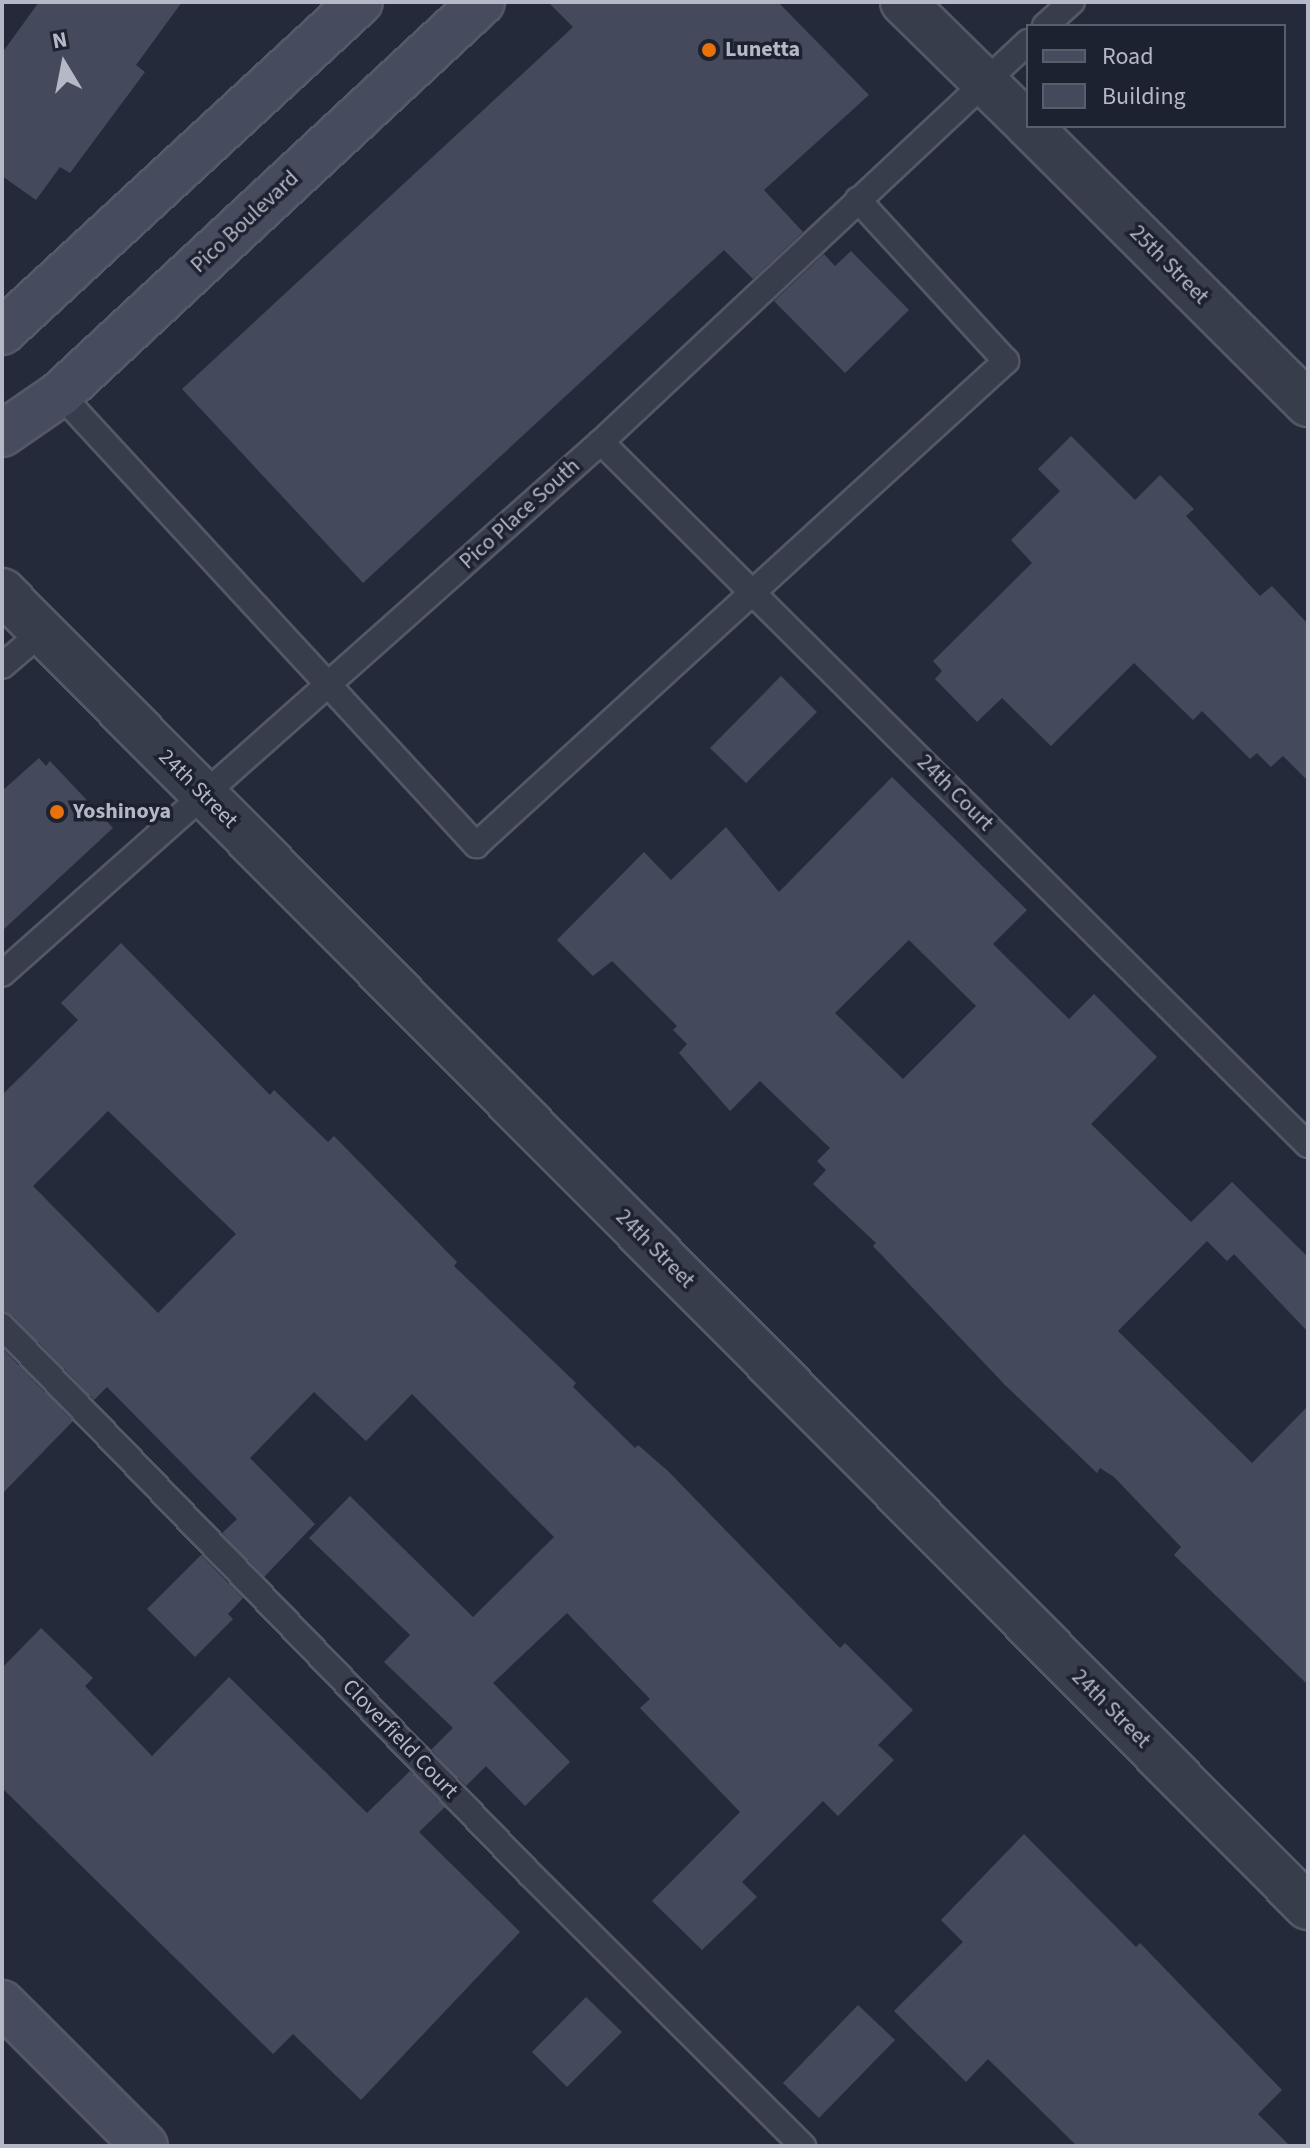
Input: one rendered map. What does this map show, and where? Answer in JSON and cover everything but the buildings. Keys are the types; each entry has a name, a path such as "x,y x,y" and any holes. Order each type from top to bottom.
{"main road":[{"path":"2,332 360,2"},
{"name":"Pico Boulevard","path":"2,434 60,394 482,2"},
{"path":"2,2003 145,2146"}],"street":[{"name":"25th Street","path":"918,7 984,81 1026,122"},
{"name":"25th Street","path":"1032,128 1308,404"},
{"name":"24th Street","path":"2,591 1308,1907"}],"lane":[{"path":"1047,24 1072,2"},
{"name":"Pico Place South","path":"2,974 601,442 1026,44"},
{"path":"60,394 476,845 1006,361 858,200"},
{"name":"24th Court","path":"601,442 1308,1145"},
{"path":"2,666 42,632"},
{"name":"Cloverfield Court","path":"2,1326 529,1873 803,2146"}],"place":[{"name":"Lunetta","path":"709,50"},
{"name":"Yoshinoya","path":"57,812"}]}
